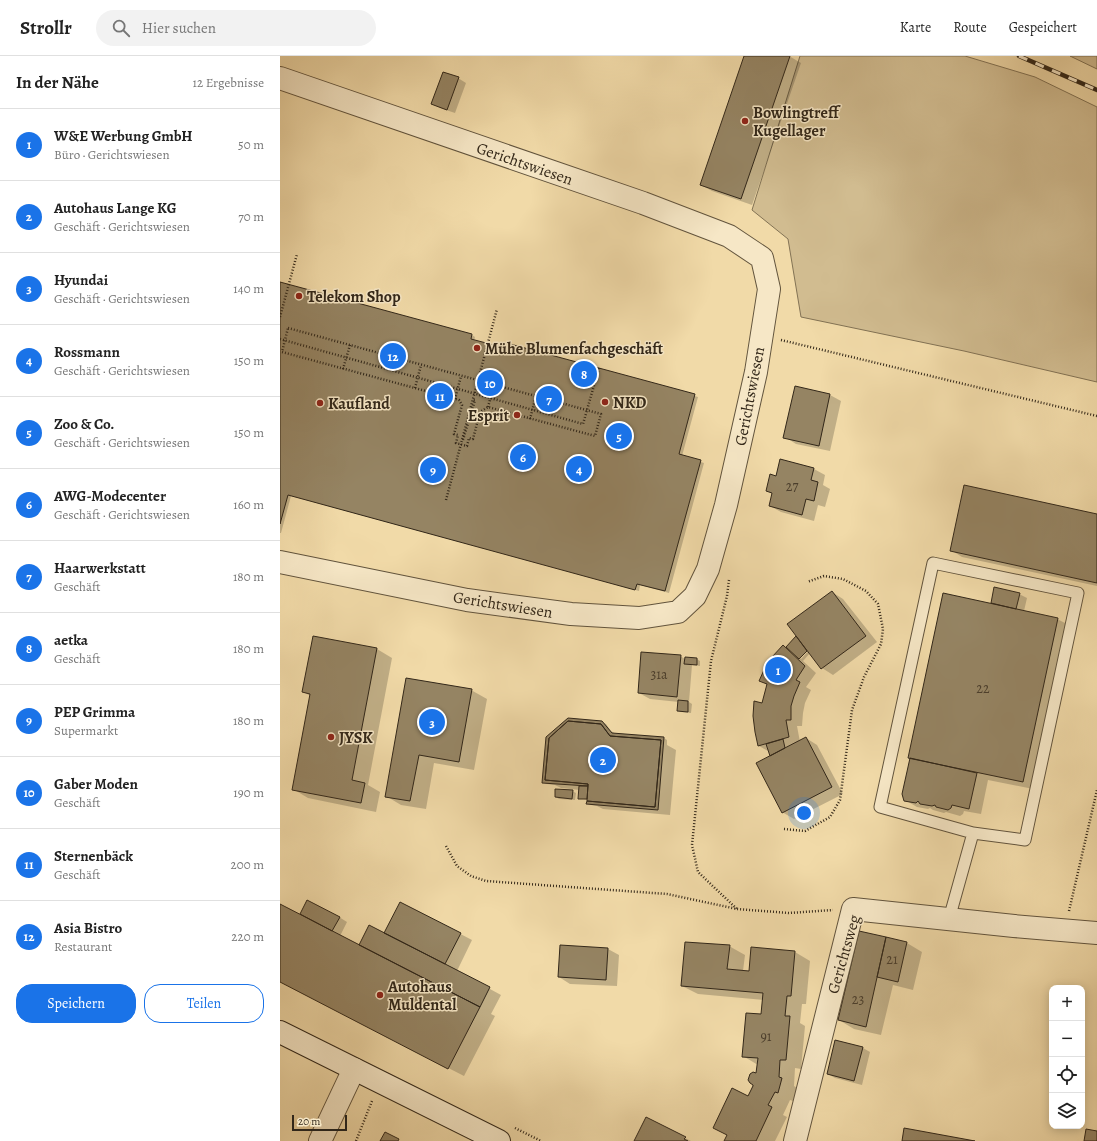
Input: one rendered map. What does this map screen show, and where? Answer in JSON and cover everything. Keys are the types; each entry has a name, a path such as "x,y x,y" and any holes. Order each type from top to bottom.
{"street":[{"name":"Gerichtswiesen","path":"280,562 459,598 534,610 639,618 678,612 695,596 708,569 726,505 756,372 769,289 762,258 729,236 642,203 286,83"},
{"name":"Gerichtsweg","path":"794,1141 853,909 1064,931 1097,933"},
{"path":"280,1032 499,1141"},
{"path":"320,1141 354,1069"}],"lane":[{"path":"933,563 1078,594 1025,840 972,833 880,807 933,563"},
{"path":"949,919 972,833"}],"path":[{"path":"280,318 297,254"},
{"path":"446,500 463,440 461,439 497,310"},
{"path":"488,407 595,436 601,414 288,328 281,351 460,400 462,405 454,434 458,435 456,443 467,446 469,438 473,439 480,412 488,407 494,385"},
{"path":"761,335 1097,416"},
{"path":"280,339 583,424 599,368"},
{"path":"343,369 350,345"},
{"path":"415,388 421,365"},
{"path":"455,399 461,376"},
{"path":"530,419 536,396"},
{"path":"784,829 805,831 830,817 840,800 852,710 864,677 881,644 883,629 878,604 866,591 843,579 824,576 807,582"},
{"path":"729,580 727,596 711,661 692,845 698,872 737,909"},
{"path":"1064,931 1097,790"},
{"path":"446,846 457,866 471,876 486,881 667,894 737,909 789,913 853,909"},
{"path":"356,1141 380,1082"}],"shaded area":[{"path":"800,56 965,56 1035,77 1097,107 1097,382 964,351 801,317 788,239 752,210"},
{"path":"1070,56 1097,56 1097,69"}],"building":[{"name":"Bowlingtreff Kugellager","path":"744,56 790,56 741,199 700,185"},
{"path":"443,72 459,77 447,110 431,104"},
{"path":"280,282 472,334 471,339 509,349 510,344 695,394 679,454 701,460 665,591 637,584 635,590 288,495 280,524"},
{"path":"795,386 830,394 819,446 783,438"},
{"path":"780,459 814,468 811,480 818,482 814,501 806,499 802,515 769,506 772,493 766,491 770,474 776,476"},
{"path":"964,485 1097,514 1097,583 950,551"},
{"path":"994,587 1020,593 1016,609 991,603"},
{"path":"832,591 866,636 821,669 787,624"},
{"path":"943,593 1058,618 1023,782 908,758"},
{"name":"JYSK","path":"313,636 377,648 352,780 365,783 361,803 292,790 310,694 302,692"},
{"path":"796,636 807,651 799,659 786,647"},
{"path":"783,645 805,666 796,680 800,682 791,706 791,720 786,720 789,737 758,746 753,716 754,701 762,703 767,684 759,681 772,657"},
{"path":"641,652 681,655 677,697 638,693"},
{"path":"685,657 697,658 697,665 684,664"},
{"path":"406,678 472,689 459,762 419,755 410,801 385,797"},
{"path":"678,700 688,701 688,712 677,711"},
{"path":"568,718 602,721 612,733 664,737 658,810 586,804 587,801 655,807 661,740 610,736 601,724 568,721 549,738 545,780 588,784 588,786 542,783 546,737"},
{"path":"568,721 601,724 610,736 661,740 655,807 587,801 588,784 545,780 549,738"},
{"path":"806,737 832,787 782,813 756,763"},
{"path":"783,739 785,748 770,756 766,744"},
{"path":"910,758 977,773 969,809 952,805 948,810 936,807 935,805 920,804 918,801 916,803 904,801 902,794"},
{"path":"579,786 588,786 587,799 578,799"},
{"path":"555,789 573,790 572,799 555,797"},
{"path":"307,900 340,917 332,931 300,914"},
{"path":"400,902 461,933 445,964 384,933"},
{"name":"Autohaus Muldental","path":"280,904 480,1007 448,1069 280,982"},
{"path":"369,925 490,987 480,1007 359,945"},
{"path":"859,931 886,937 866,1027 838,1020"},
{"path":"886,937 907,942 898,982 877,977"},
{"path":"685,942 730,945 727,969 749,971 751,947 795,951 791,996 787,996 785,1016 790,1016 786,1060 780,1060 779,1077 782,1078 778,1093 775,1092 768,1105 772,1107 756,1141 724,1141 727,1135 713,1128 732,1088 748,1096 753,1086 748,1080 750,1074 753,1072 756,1073 758,1058 742,1057 746,1013 761,1014 763,993 681,986"},
{"path":"560,945 608,948 606,980 558,977"},
{"path":"835,1040 863,1047 854,1081 827,1074"},
{"path":"646,1117 686,1137 684,1139 688,1141 634,1141"},
{"path":"904,1128 975,1141 902,1141"},
{"path":"1086,1129 1097,1131 1097,1141 1084,1141"},
{"path":"385,1132 399,1139 398,1141 380,1141"}],"railway":[{"path":"1019,56 1097,90"}],"place":[{"name":"Bowlingtreff Kugellager","path":"745,121"},
{"name":"Telekom Shop","path":"299,296"},
{"name":"Mühe Blumenfachgeschäft","path":"477,348"},
{"name":"Asia Bistro","path":"393,356"},
{"name":"aetka","path":"584,374"},
{"name":"Gaber Moden","path":"490,383"},
{"name":"Sternenbäck","path":"440,396"},
{"name":"Haarwerkstatt","path":"549,399"},
{"name":"NKD","path":"605,402"},
{"name":"Kaufland","path":"320,403"},
{"name":"Esprit","path":"517,415"},
{"name":"Zoo & Co.","path":"619,436"},
{"name":"AWG-Modecenter","path":"523,457"},
{"name":"Rossmann","path":"579,469"},
{"name":"PEP Grimma","path":"433,470"},
{"name":"W&E Werbung GmbH","path":"778,670"},
{"name":"Hyundai","path":"432,722"},
{"name":"JYSK","path":"331,737"},
{"name":"Autohaus Lange KG","path":"603,760"},
{"name":"Autohaus Muldental","path":"380,995"}]}
